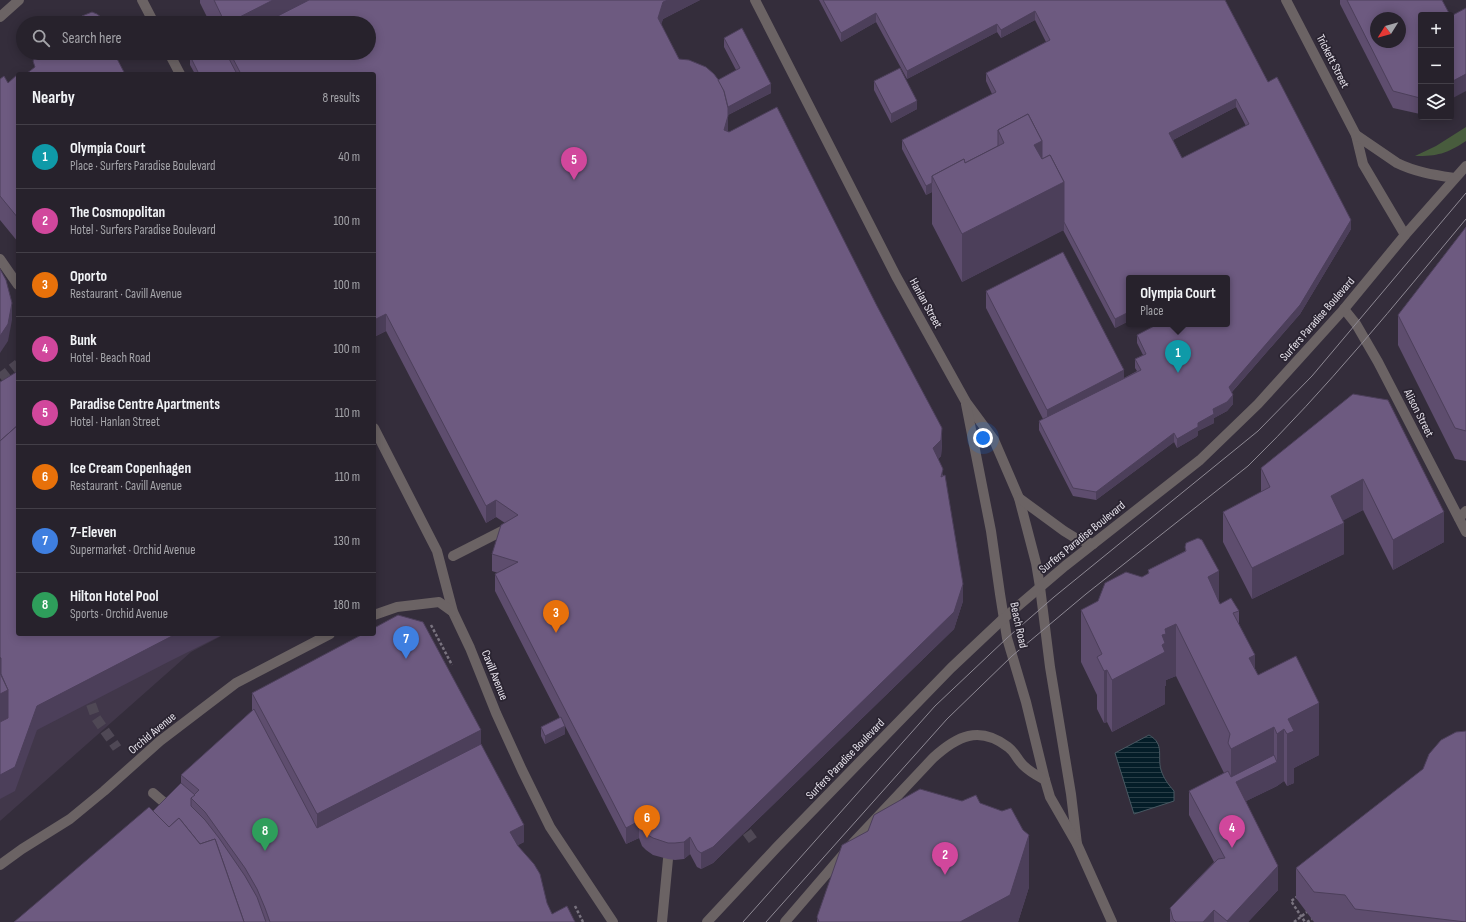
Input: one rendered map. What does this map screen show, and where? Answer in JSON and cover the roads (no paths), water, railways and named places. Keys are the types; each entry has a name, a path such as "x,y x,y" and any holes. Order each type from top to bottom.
{"street":[{"path":"0,17 19,0"},
{"path":"142,0 150,16"},
{"name":"Hanlan Street","path":"755,0 896,276 966,402 994,440 1019,498 1036,563 1045,627"},
{"name":"Trickett Street","path":"1286,0 1356,135 1363,164 1405,235"},
{"path":"173,60 179,72"},
{"name":"Trickett Street","path":"1356,135 1397,163 1415,171 1454,178"},
{"name":"Surfers Paradise Boulevard","path":"707,922 777,847 951,668 1004,618 1093,544 1200,460 1258,404 1344,309 1405,235 1466,166"},
{"path":"0,259 16,282"},
{"name":"Alison Street","path":"1344,309 1356,324 1378,362 1462,514 1466,532"},
{"name":"Beach Road","path":"966,402 991,530 1007,638 1026,702 1045,780 1050,797 1077,844 1112,922"},
{"name":"Cavill Avenue","path":"376,432 437,551 453,612 470,648 509,741 550,828 614,922"},
{"path":"1019,498 1064,531 1077,539 1093,544"},
{"path":"453,556 510,526"},
{"path":"376,614 397,607 439,602 453,612"},
{"name":"Beach Road","path":"1045,627 1050,667 1071,794 1077,844"},
{"name":"Orchid Avenue","path":"0,865 22,849 70,819 160,742 236,683 326,636"},
{"path":"785,922 853,843 933,758 946,746 957,739 969,735 984,736 999,742 1012,752 1023,766 1045,780"},
{"path":"153,792 166,805"},
{"path":"662,922 668,859"}],"water":[{"path":"1149,735 1157,742 1159,746 1161,770 1166,781 1174,791 1174,801 1134,814 1115,753"}],"tunnel":[{"path":"0,378 16,366"},
{"path":"86,690 96,718 117,748"},
{"path":"738,820 755,843"}],"tram line":[{"path":"743,922 935,706 1007,638 1054,597 1258,431 1312,376 1466,193"},
{"path":"766,922 947,719 1012,656 1086,594 1248,466 1277,437 1306,407 1387,314 1466,219"}],"place":[{"name":"Paradise Centre Apartments","path":"574,180"},
{"name":"Olympia Court","path":"1178,373"},
{"name":"Oporto","path":"556,633"},
{"name":"7-Eleven","path":"406,659"},
{"name":"Ice Cream Copenhagen","path":"647,838"},
{"name":"Bunk","path":"1232,848"},
{"name":"Hilton Hotel Pool","path":"265,851"},
{"name":"The Cosmopolitan","path":"945,875"}]}
